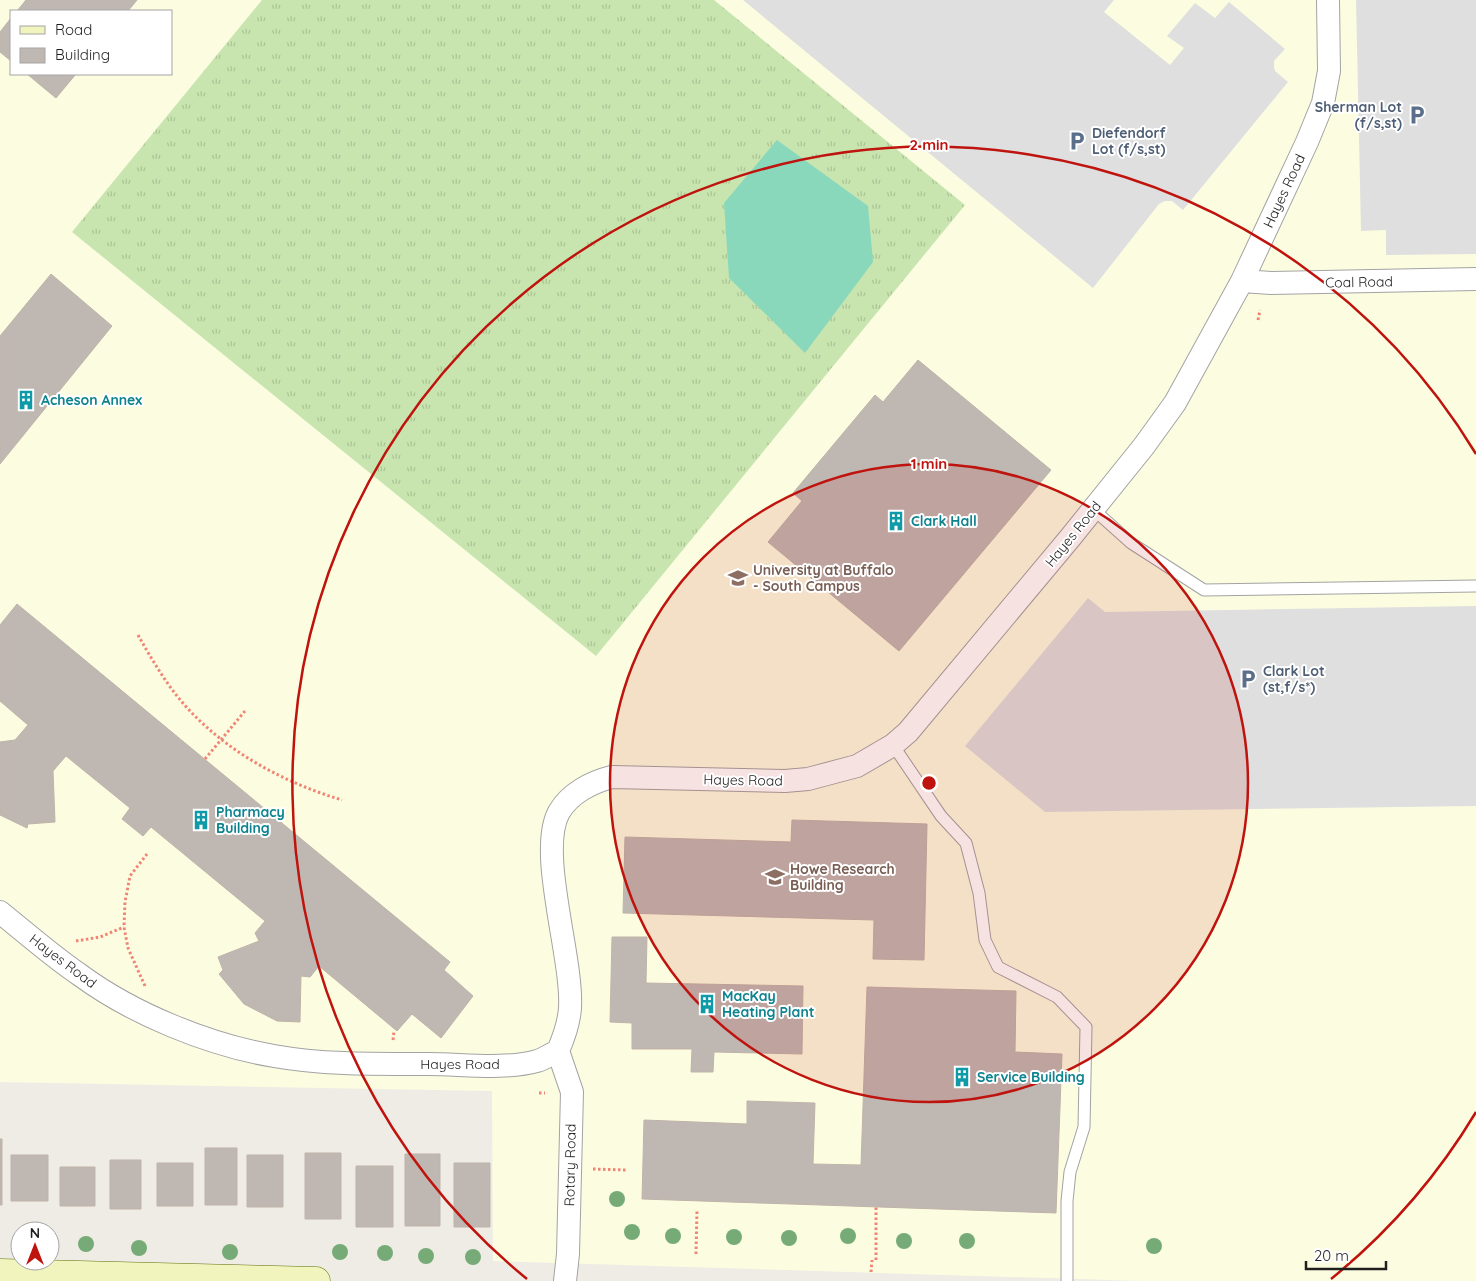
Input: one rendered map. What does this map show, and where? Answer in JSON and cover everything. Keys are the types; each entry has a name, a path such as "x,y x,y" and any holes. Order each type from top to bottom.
{"street":[{"name":"Hayes Road","path":"0,912 80,976 114,997 197,1036 228,1046 274,1056 314,1061 407,1064 515,1064 538,1061 558,1051 567,1031 570,1007 568,968 553,871 553,831 559,812 570,798 597,781 612,778 808,779 856,766 893,745 915,724 1094,509 1175,403 1242,281 1307,142 1323,103 1329,71 1328,0"},
{"name":"Coal Road","path":"1242,281 1272,283 1476,279"},
{"name":"Rotary Road","path":"558,1051 572,1092 568,1254 565,1281"},
{"path":"0,1273 316,1281"}],"lane":[{"path":"1094,509 1131,543 1204,590 1476,586"},
{"path":"893,745 942,816 966,843 978,893 985,940 998,967 1057,997 1086,1027 1084,1127 1070,1172 1067,1202 1067,1281"}],"path":[{"path":"1258,320 1260,310"},
{"path":"138,635 182,702 221,739 277,775 315,792 342,800"},
{"path":"204,759 245,711"},
{"path":"147,854 130,876 125,902 124,927 128,948 149,993"},
{"path":"75,941 100,937 124,927"},
{"path":"539,1093 545,1093"},
{"path":"590,1169 626,1170"},
{"path":"872,1272 876,1207"},
{"path":"696,1254 697,1211"}],"shaded area":[{"name":"University at Buffalo - South Campus","path":"0,0 1476,0 1476,1281 1142,1281 493,1261 492,1091 0,1082"},
{"name":"Diefendorf Lot (f/s,st)","path":"743,0 1114,0 1104,12 1170,65 1184,48 1167,36 1195,3 1215,18 1229,2 1285,49 1274,61 1274,67 1275,71 1288,82 1183,210 1172,201 1165,201 1159,204 1093,288"},
{"name":"Sherman Lot (f/s,st)","path":"1356,0 1476,0 1476,254 1386,255 1386,230 1361,231"},
{"name":"Clark Lot (st,f/s*)","path":"1088,598 1105,612 1476,606 1476,806 1045,812 965,746"}],"green space":[{"path":"262,0 714,0 965,205 596,656 72,232"},
{"path":"777,140 868,206 873,262 805,353 729,278 724,203"}],"building":[{"path":"26,0 137,0 129,10 18,10"},
{"path":"10,19 10,60 0,52 0,32"},
{"path":"28,75 75,75 56,98"},
{"name":"Acheson Annex","path":"51,274 112,326 0,464 0,336"},
{"name":"Clark Hall","path":"918,360 1051,470 899,651 768,542 802,501 793,493 875,395 883,402"},
{"name":"Pharmacy Building","path":"17,604 450,962 444,970 473,996 441,1038 412,1014 397,1031 319,966 310,977 301,976 300,1022 277,1021 244,1004 219,974 223,970 218,957 259,941 255,933 265,921 151,827 143,836 122,819 130,808 66,756 53,771 55,822 28,824 27,828 0,815 0,742 15,740 28,725 0,701 0,625"},
{"name":"Howe Research Building","path":"792,820 927,824 924,960 873,959 874,920 623,913 625,837 791,842"},
{"name":"MacKay Heating Plant","path":"612,937 647,937 646,983 803,986 802,1054 714,1052 713,1072 691,1072 692,1049 632,1049 632,1023 610,1022"},
{"name":"Service Building","path":"867,987 1016,991 1015,1052 1062,1054 1056,1213 642,1199 644,1120 747,1124 747,1101 815,1103 813,1164 861,1165"},
{"path":"0,1139 2,1139 2,1205 0,1205"},
{"path":"205,1148 237,1148 237,1205 205,1205"},
{"path":"305,1153 341,1153 341,1219 305,1219"},
{"path":"405,1154 440,1154 440,1226 405,1226"},
{"path":"11,1155 48,1155 48,1201 11,1201"},
{"path":"247,1155 283,1155 283,1207 247,1207"},
{"path":"110,1160 141,1160 141,1209 110,1209"},
{"path":"157,1163 193,1163 193,1206 157,1206"},
{"path":"454,1163 490,1163 490,1227 454,1227"},
{"path":"356,1166 393,1166 393,1227 356,1227"},
{"path":"60,1167 95,1167 95,1206 60,1206"}],"place":[{"name":"Sherman Lot (f/s,st)","path":"1417,115"},
{"name":"Diefendorf Lot (f/s,st)","path":"1077,141"},
{"name":"Acheson Annex","path":"26,400"},
{"name":"Clark Hall","path":"896,521"},
{"name":"University at Buffalo - South Campus","path":"738,578"},
{"name":"Clark Lot (st,f/s*)","path":"1248,679"},
{"name":"Pharmacy Building","path":"201,820"},
{"name":"Howe Research Building","path":"775,877"},
{"name":"MacKay Heating Plant","path":"707,1004"},
{"name":"Service Building","path":"962,1077"}]}
